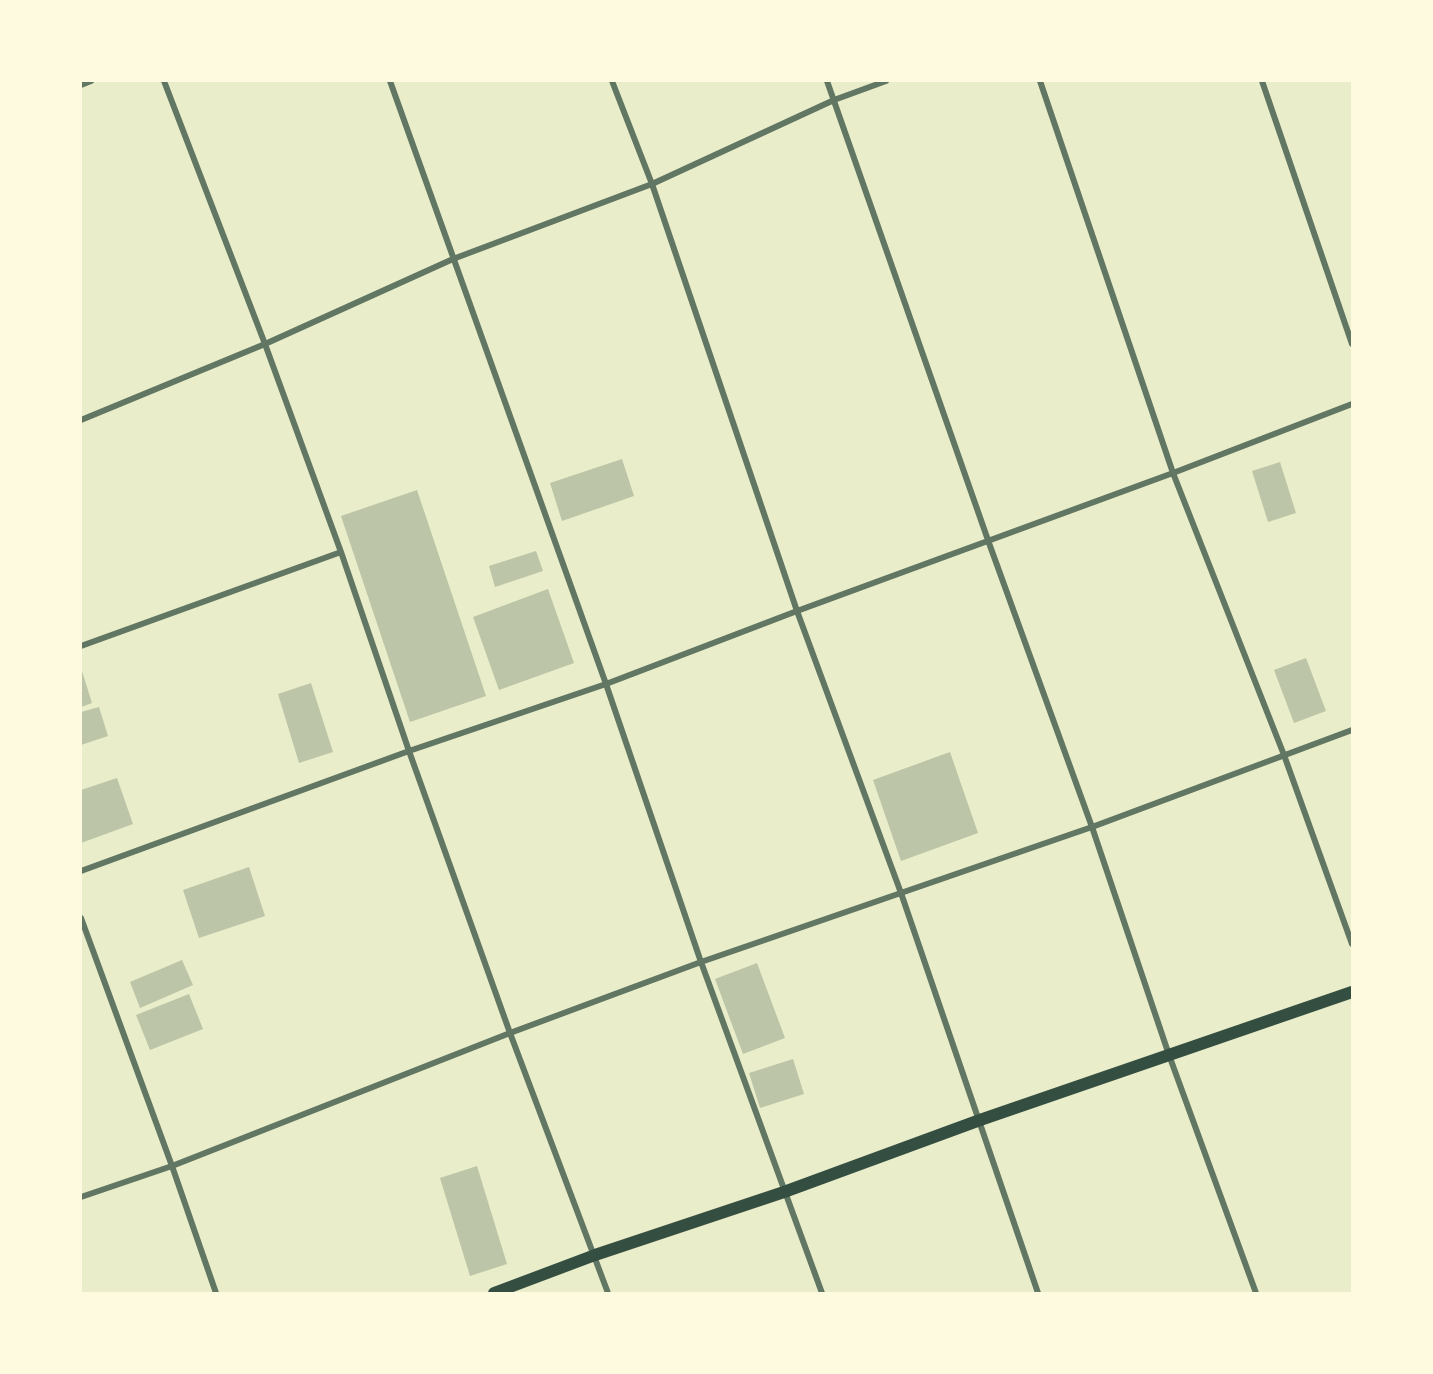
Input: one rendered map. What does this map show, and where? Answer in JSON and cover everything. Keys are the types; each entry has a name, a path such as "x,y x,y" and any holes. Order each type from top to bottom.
{"main road":[{"path":"494,1293 784,1192 980,1120 1352,992"}],"street":[{"path":"81,85 91,81"},
{"path":"164,81 341,552 409,752 510,1033 608,1293"},
{"path":"390,81 606,684 701,962 822,1293"},
{"path":"612,81 652,183 797,611 901,893 1038,1293"},
{"path":"827,81 988,543 1092,826 1169,1054 1256,1293"},
{"path":"81,420 265,345 453,259 652,183 834,100 886,81"},
{"path":"1040,81 1173,473 1284,755 1352,944"},
{"path":"1262,81 1352,344"},
{"path":"81,871 409,752 606,684 797,611 988,543 1352,404"},
{"path":"81,645 341,552"},
{"path":"81,1197 172,1166 510,1033 701,962 1092,826 1352,730"},
{"path":"81,918 216,1293"}],"building":[{"path":"622,459 634,496 562,521 550,483"},
{"path":"1280,462 1296,513 1268,522 1252,471"},
{"path":"417,490 486,696 410,722 341,516"},
{"path":"536,551 543,571 495,587 489,566"},
{"path":"548,589 574,663 499,690 473,617"},
{"path":"1306,658 1326,711 1294,723 1274,670"},
{"path":"81,668 92,703 81,707"},
{"path":"311,683 333,752 299,763 278,694"},
{"path":"99,707 108,736 81,745 81,712"},
{"path":"950,752 978,833 901,861 873,780"},
{"path":"117,778 133,824 81,843 81,790"},
{"path":"249,867 265,916 199,938 183,890"},
{"path":"182,960 193,985 140,1008 130,982"},
{"path":"757,963 785,1038 743,1054 715,979"},
{"path":"189,994 203,1029 150,1050 136,1015"},
{"path":"793,1059 804,1094 760,1108 749,1073"},
{"path":"477,1166 507,1264 470,1276 440,1178"}]}
